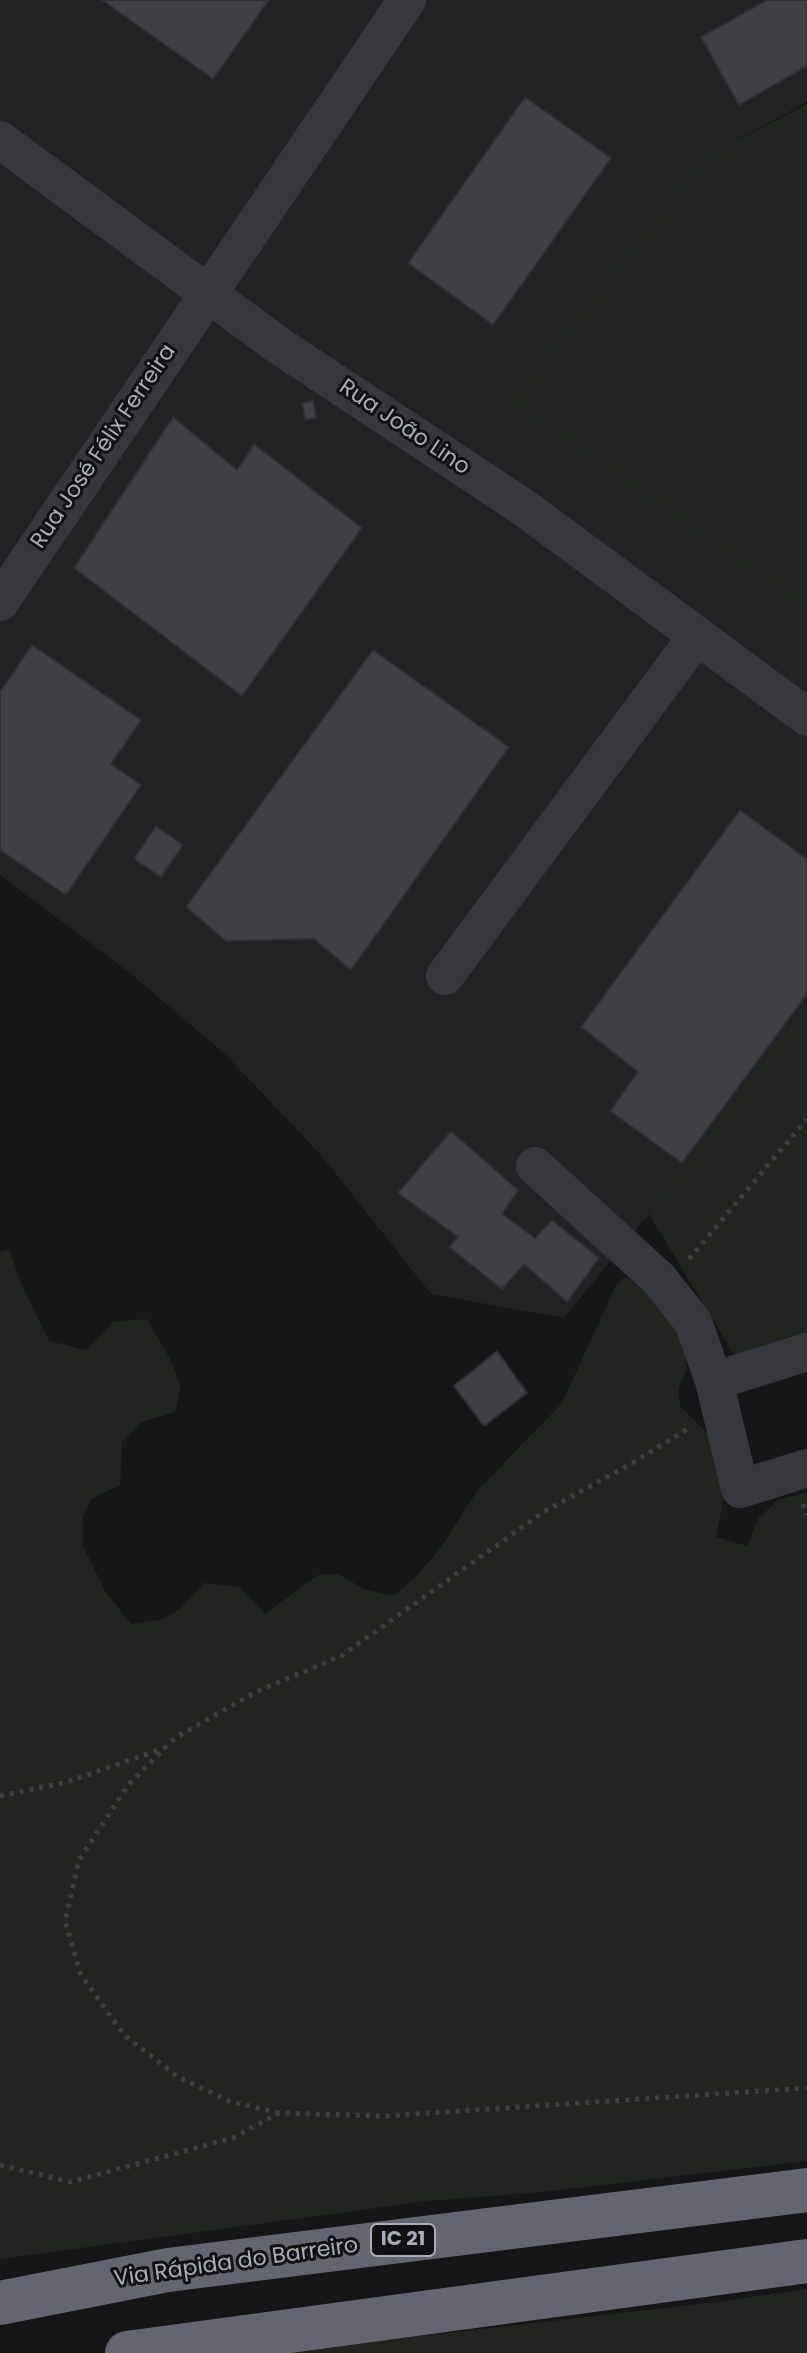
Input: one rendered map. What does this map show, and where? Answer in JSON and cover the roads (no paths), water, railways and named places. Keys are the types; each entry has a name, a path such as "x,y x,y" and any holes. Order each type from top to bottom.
{"highway":[{"name":"Via Rápida do Barreiro","path":"0,2303 168,2270 807,2190"},
{"path":"127,2353 807,2261"}],"street":[{"name":"Rua José Félix Ferreira","path":"0,602 407,0"},
{"name":"Rua João Lino","path":"0,140 278,345 523,507 807,717"},
{"path":"445,976 697,636"},
{"path":"535,1166 665,1287 693,1322 717,1395 740,1489 807,1468"},
{"path":"717,1395 807,1352"}]}
